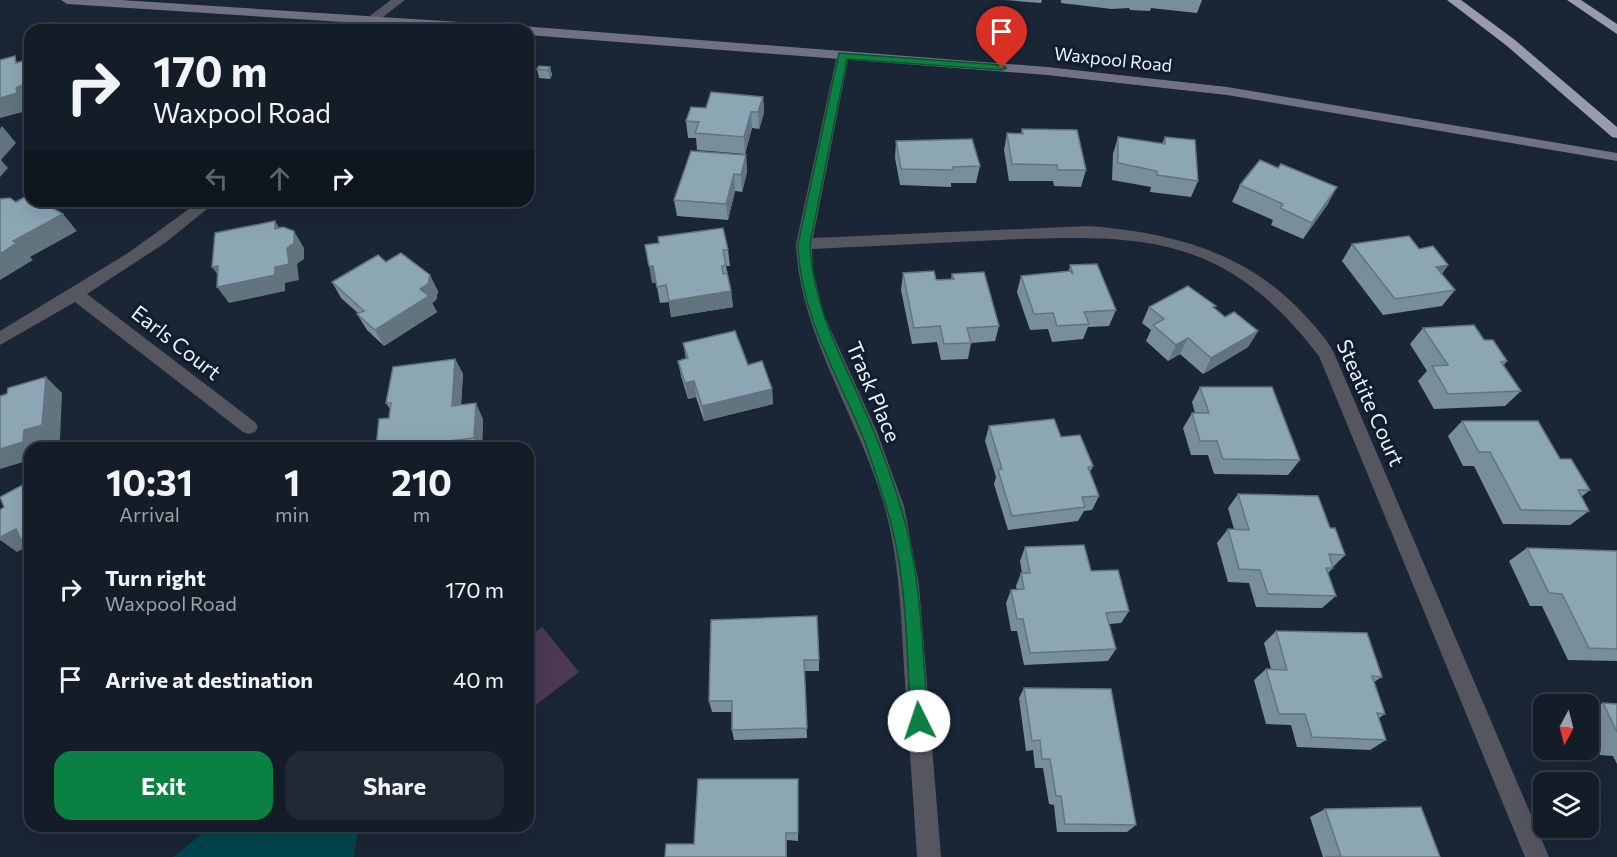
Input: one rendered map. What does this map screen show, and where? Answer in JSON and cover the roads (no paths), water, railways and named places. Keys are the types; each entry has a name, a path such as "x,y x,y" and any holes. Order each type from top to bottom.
{"highway":[{"path":"1453,0 1511,43 1617,134"},
{"path":"1573,0 1617,30"}],"street":[{"path":"67,0 448,24"},
{"path":"375,18 379,0"},
{"path":"371,24 375,18 399,0"},
{"name":"Waxpool Road","path":"534,31 1047,71 1227,91 1617,158"},
{"name":"Trask Place","path":"843,56 804,244 805,270 816,315 868,432 894,506 909,585 929,857"},
{"path":"0,339 143,251 202,207"},
{"name":"Steatite Court","path":"804,244 1089,231 1126,232 1167,240 1206,253 1241,270 1277,295 1305,322 1326,353 1537,857"},
{"name":"Earls Court","path":"76,294 249,427"}]}
